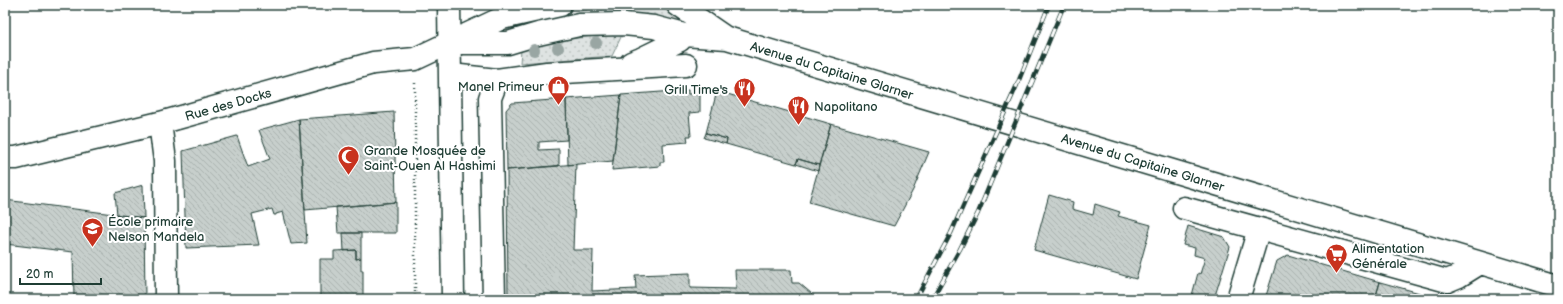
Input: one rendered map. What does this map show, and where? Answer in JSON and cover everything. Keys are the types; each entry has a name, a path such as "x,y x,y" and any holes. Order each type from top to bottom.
{"street":[{"path":"449,5 453,299"},
{"name":"Rue des Docks","path":"5,158 16,158 160,123 373,64 415,59 502,18 560,5"},
{"path":"678,5 728,38"},
{"path":"449,43 508,43 538,34 578,25 624,24 654,27 684,35 728,38"},
{"path":"610,70 641,60 680,40 684,35"},
{"name":"Avenue du Capitaine Glarner","path":"728,38 1558,286"},
{"path":"451,75 497,80 547,73 686,65"},
{"path":"494,299 490,98 497,80"},
{"path":"160,123 164,161 166,299"},
{"path":"1184,208 1447,281 1459,276 1480,263"},
{"path":"1238,299 1259,229"}],"path":[{"path":"415,59 415,299"}],"shaded area":[{"path":"606,5 660,5 670,9 683,20 682,24 634,14 605,13 567,18 517,29 516,26"},
{"path":"608,34 622,35 612,56 520,63 521,50 533,44"}],"building":[{"path":"688,90 688,94 700,93 700,112 689,113 691,136 687,136 688,142 663,144 664,162 660,162 660,166 612,170 621,95"},
{"path":"717,91 831,124 819,165 798,159 796,164 726,144 727,139 706,133"},
{"path":"621,95 613,161 568,165 566,99"},
{"path":"566,99 567,140 539,142 539,150 559,149 559,166 507,170 506,110 512,103"},
{"name":"Grande Mosquée de Saint-Ouen Al Hashimi","path":"394,112 396,202 305,210 299,119"},
{"path":"299,119 307,243 291,244 283,212 274,215 272,209 252,214 259,245 186,248 183,151 237,136 248,167 270,159 259,130"},
{"path":"831,124 929,152 913,190 894,226 809,202"},
{"path":"706,133 727,139 726,144 704,138"},
{"path":"798,159 819,165 818,171 796,164"},
{"path":"576,164 573,250 593,250 592,291 636,289 635,275 690,273 690,288 736,289 735,270 791,270 792,283 799,283 818,299 508,299 507,170"},
{"path":"143,185 144,218 117,215 115,193"},
{"path":"1049,195 1073,202 1072,209 1093,215 1095,204 1120,212 1118,216 1151,225 1136,279 1034,250"},
{"name":"École primaire Nelson Mandela","path":"5,200 144,218 145,299 74,299 73,252 5,244"},
{"path":"396,202 396,233 338,233 336,207"},
{"path":"1188,226 1224,237 1230,247 1214,299 1191,299 1198,273 1200,274 1205,258 1194,255 1195,248 1183,245"},
{"path":"343,233 361,233 361,258 356,259 356,250 344,251"},
{"path":"356,250 356,259 361,258 361,270 363,270 363,299 320,299 320,259 334,259 334,251"},
{"path":"1288,255 1380,282 1375,299 1265,299 1277,261"},
{"path":"1380,282 1434,297 1434,299 1375,299"}],"railway":[{"path":"916,299 951,233 1017,85 1049,5"},
{"path":"932,299 978,213 1064,5"}],"place":[{"name":"Manel Primeur","path":"559,106"},
{"name":"Grill Time's","path":"744,108"},
{"name":"Napolitano","path":"799,126"},
{"name":"Grande Mosquée de Saint-Ouen Al Hashimi","path":"349,176"},
{"name":"École primaire Nelson Mandela","path":"92,248"},
{"name":"Alimentation Générale","path":"1337,274"}]}
